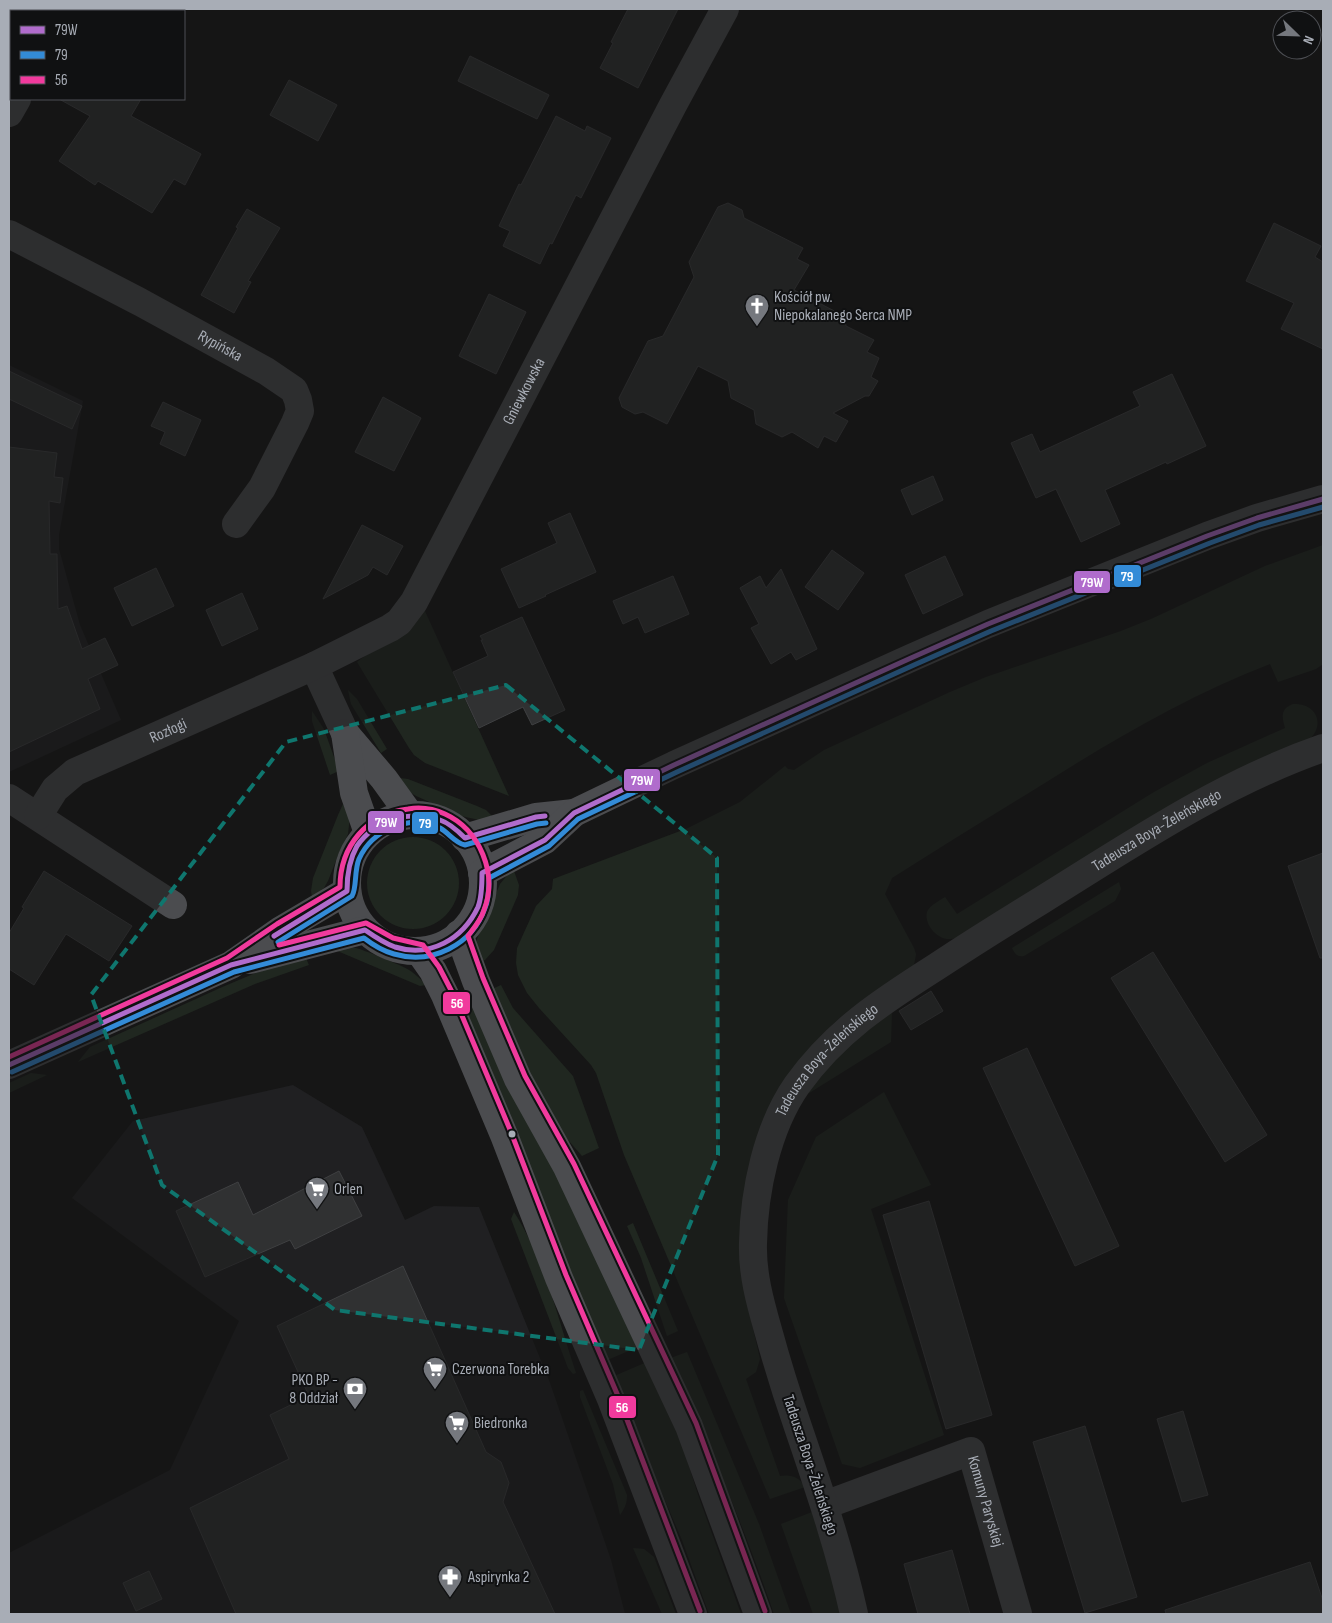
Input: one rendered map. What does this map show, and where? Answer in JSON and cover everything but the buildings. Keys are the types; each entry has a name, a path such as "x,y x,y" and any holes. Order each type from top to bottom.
{"street":[{"name":"Gniewkowska","path":"314,666 390,628 399,622 414,602 677,97 725,9"},
{"path":"9,113 16,100"},
{"name":"Rypińska","path":"9,234 140,302 266,371 294,390 300,411 295,423 262,488 236,524"},
{"path":"482,873 545,840 574,813 683,761 911,658 988,624 1257,518 1323,499"},
{"path":"314,666 345,733 384,779 410,815"},
{"name":"Rozłogi","path":"38,816 55,789 75,772 314,666"},
{"path":"345,733 354,792 368,833"},
{"name":"Tadeusza Boya-Żeleńskiego","path":"854,1614 846,1578 825,1505 780,1375 758,1296 753,1256 756,1203 771,1137 783,1109 796,1086 837,1038 876,1006 1176,818 1238,784 1323,748"},
{"path":"9,798 173,905"},
{"path":"465,838 536,817 574,813"},
{"path":"410,815 426,816 440,820 454,828 465,838 476,854 482,873 482,890 478,906 470,921 459,934 447,942 434,948 420,951 390,946 374,938 365,930 357,918 350,905 347,891 347,875 351,859 358,845 368,833 381,824 395,818 410,815"},
{"path":"231,965 281,930 347,891"},
{"path":"9,1065 231,965 365,930"},
{"path":"459,934 476,981 518,1079 567,1167 689,1426 758,1614"},
{"path":"420,951 445,996 500,1126 559,1278 611,1399 693,1614"},
{"name":"Komuny Paryskiej","path":"825,1505 971,1451 1018,1614"}],"highlighted area":[{"path":"506,685 717,858 718,1155 639,1350 335,1310 162,1185 91,995 286,742"}],"shaded area":[{"path":"9,365 83,401 59,535 59,549 80,625 121,720 9,772"},
{"path":"1323,545 1323,664 1316,669 1278,682 1270,664 1181,704 1095,752 892,878 885,894 914,948 916,954 914,965 900,977 843,1015 817,1040 787,1077 749,1311 760,1359 756,1372 746,1379 780,1476 788,1475 794,1477 805,1487 770,1499 624,1155 596,1073 527,993 518,975 516,963 517,948 536,906 552,889 553,879 688,828 740,802 785,766 788,769 794,770 824,750 950,692 986,677 1121,631 1265,566"},
{"path":"424,609 509,796 425,763 414,755 357,662"},
{"path":"348,690 357,699 387,749 381,753 351,704"},
{"path":"1293,704 1308,707 1316,716 1317,727 1309,740 958,938 945,939 930,927 927,917 928,910 932,905 945,897 957,914 1154,792 1207,763 1285,728 1283,720 1284,711"},
{"path":"312,711 324,729 339,771 330,775 312,721"},
{"path":"400,778 408,779 477,806 486,810 494,818 479,820 461,816 416,796 408,791"},
{"path":"343,804 350,817 348,834 324,888 312,897 313,878"},
{"path":"413,837 430,841 445,851 455,866 459,883 455,900 445,915 430,925 413,929 396,925 381,915 371,900 367,883 371,866 381,851 396,841"},
{"path":"513,868 519,885 518,895 494,950 485,960 478,962 477,939 500,884"},
{"path":"1119,882 1121,889 1115,901 1024,956 1014,952 1012,948"},
{"path":"346,946 365,951 401,966 411,971 426,985 420,986 335,950"},
{"path":"305,956 309,965 255,984 78,1062 90,1047 253,974"},
{"path":"501,985 513,1008 573,1076 599,1148 582,1156 554,1124 490,990"},
{"path":"470,998 640,1346 605,1361 460,1003"},
{"path":"892,1011 891,1042 806,1095 847,1045"},
{"path":"31,1073 47,1075 9,1093 9,1083"},
{"path":"293,1085 362,1127 405,1220 434,1206 479,1207 550,1383 611,1560 625,1614 9,1614 9,1553 170,1470 239,1321 72,1198 133,1121"},
{"path":"884,1092 931,1185 871,1209 944,1435 860,1468 842,1464 784,1298 788,1200 816,1137"},
{"path":"514,1212 525,1230 542,1270 576,1373 573,1374 568,1368 511,1219"},
{"path":"633,1223 678,1331 667,1336 641,1258 627,1226"},
{"path":"687,1352 759,1524 791,1614 774,1614 751,1549 725,1485 668,1359"},
{"path":"647,1362 683,1447 698,1495 741,1614 709,1614 682,1540 612,1377"},
{"path":"583,1390 627,1495 627,1501 620,1515 613,1484 580,1397 580,1391"},
{"path":"812,1512 841,1614 813,1614 781,1524"},
{"path":"633,1548 644,1549 654,1557 676,1614 662,1614"}],"transit line":[{"name":"79W","path":"9,1065 231,965 365,930 395,947 408,950 433,948 454,937 472,918 478,907 481,895 482,873 545,840 574,813 674,765 988,624 1207,536 1257,518 1323,499"},
{"name":"79","path":"12,1072 234,972 364,938 386,951 408,957 422,957 449,949 461,942 479,921 487,901 489,878 549,846 578,819 677,772 991,631 1210,543 1259,525 1323,507"},
{"name":"56","path":"9,1057 227,958 277,924 340,887 341,872 351,846 368,825 380,818 393,812 422,808 441,812 457,821 476,842 483,854 487,868 488,896 479,921 468,936 483,978 525,1076 574,1164 696,1423 765,1611"},
{"name":"79W","path":"274,936 347,891 349,868 357,846 373,829 383,823 405,817 429,817 447,823 465,838 545,816"},
{"name":"79","path":"278,942 352,896 359,859 373,840 382,832 393,827 417,822 428,824 440,828 465,845 546,823"},
{"name":"56","path":"279,945 366,923 393,938 423,945 439,967 452,992 511,1132 566,1275 618,1396 700,1611"}],"place":[{"name":"Kościół pw. Niepokalanego Serca NMP","path":"757,327"},
{"name":"Orlen","path":"317,1210"},
{"name":"Czerwona Torebka","path":"435,1390"},
{"name":"PKO BP - 8 Oddział","path":"355,1410"},
{"name":"Biedronka","path":"457,1444"},
{"name":"Aspirynka 2","path":"450,1598"}]}
